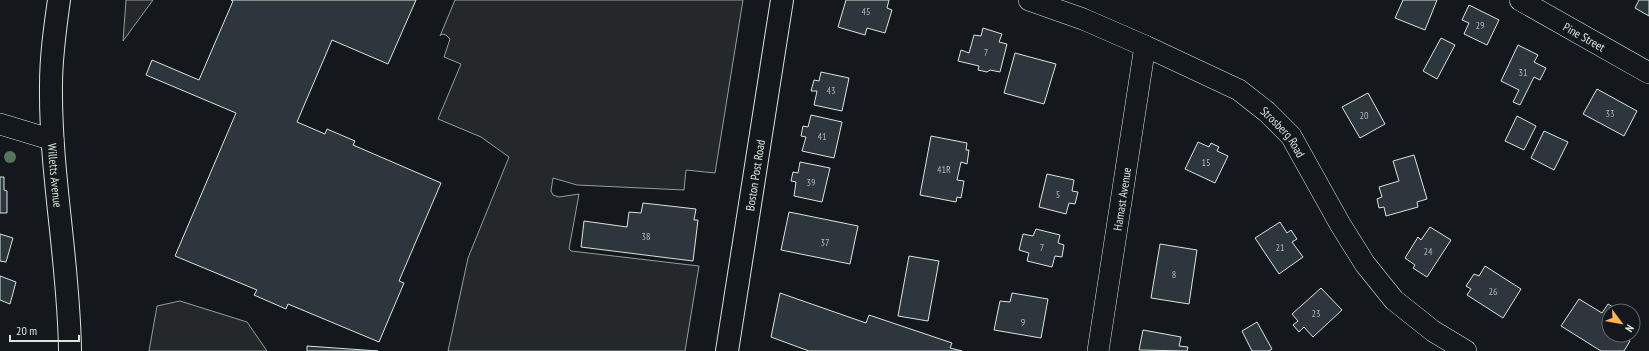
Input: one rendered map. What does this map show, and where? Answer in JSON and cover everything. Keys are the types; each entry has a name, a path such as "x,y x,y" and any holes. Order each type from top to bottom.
{"street":[{"name":"Willetts Avenue","path":"59,0 54,32 51,84 53,140 66,277 70,351"},
{"name":"Boston Post Road","path":"727,351 782,0"},
{"name":"Strosberg Road","path":"1029,0 1083,19 1239,90 1267,112 1291,136 1356,251 1389,294 1394,300 1433,331 1466,351"},
{"name":"Pine Street","path":"1520,0 1649,73"},
{"name":"Hamast Avenue","path":"1098,351 1145,46"},
{"path":"0,124 53,140"}],"shaded area":[{"path":"126,0 153,0 123,41"},
{"path":"455,0 743,0 715,173 686,170 684,190 577,185 553,178 551,191 553,195 559,197 579,194 569,249 571,251 699,266 685,351 448,351 468,258 509,157 481,137 438,119 461,64 444,57 450,39 446,35 442,34 440,36"},
{"path":"180,301 247,322 267,351 149,351 157,306"}],"building":[{"path":"231,0 416,0 388,64 332,40 297,122 325,134 327,129 355,141 353,145 441,183 399,281 404,283 379,342 288,304 286,309 254,295 257,290 175,256 236,113 146,75 152,60 199,80 233,1"},
{"path":"846,0 889,0 887,8 892,10 885,33 867,28 865,35 838,27"},
{"path":"1403,0 1437,0 1425,30 1395,18"},
{"path":"1639,0 1649,0 1649,16 1635,8"},
{"path":"1469,5 1499,20 1487,45 1464,34 1469,23 1462,20"},
{"path":"983,28 1002,34 999,42 1007,44 1000,72 978,70 979,66 958,61 961,50 969,53 974,35 981,36"},
{"path":"1441,38 1455,45 1437,79 1423,71"},
{"path":"1518,45 1538,55 1534,62 1546,68 1540,80 1534,77 1520,105 1513,102 1519,90 1501,81"},
{"path":"1015,53 1056,64 1044,104 1004,93"},
{"path":"821,72 849,78 842,111 814,105 817,91 811,91 814,80 819,81"},
{"path":"1597,89 1637,111 1624,136 1583,114"},
{"path":"1368,93 1385,124 1360,138 1342,107"},
{"path":"811,115 842,122 834,158 802,151 806,137 801,136 803,126 808,127"},
{"path":"1517,116 1536,126 1524,150 1505,141"},
{"path":"1544,131 1568,142 1554,170 1531,158"},
{"path":"931,136 967,143 966,150 969,150 967,164 961,162 957,180 964,181 961,198 957,197 956,202 920,195"},
{"path":"1198,142 1209,147 1211,143 1219,147 1217,151 1228,156 1215,183 1185,169"},
{"path":"1414,155 1427,199 1417,202 1418,207 1386,216 1384,207 1379,208 1377,199 1382,197 1379,187 1399,181 1393,161"},
{"path":"800,162 830,168 822,202 794,196 796,182 791,181 793,172 798,173"},
{"path":"1047,174 1074,180 1072,191 1078,192 1075,204 1069,203 1066,214 1039,207"},
{"path":"0,177 4,177 4,190 7,191 7,213 0,213"},
{"path":"643,203 696,209 694,220 698,220 693,261 581,247 584,221 627,227 629,212 641,213"},
{"path":"789,212 858,226 850,264 781,250"},
{"path":"1280,222 1287,233 1291,230 1297,239 1292,242 1303,257 1279,274 1255,238"},
{"path":"1430,227 1451,240 1427,277 1413,268 1415,265 1405,258 1418,237 1421,240"},
{"path":"1036,229 1060,235 1058,243 1064,245 1062,257 1055,256 1052,267 1027,261 1029,253 1019,250 1023,234 1033,236"},
{"path":"0,234 13,238 6,262 0,261"},
{"path":"1160,244 1197,250 1189,304 1151,298"},
{"path":"909,256 939,261 928,321 898,316"},
{"path":"1485,266 1521,289 1503,318 1467,295 1471,289 1466,286 1474,274 1479,276"},
{"path":"0,276 16,282 10,304 0,300"},
{"path":"1321,288 1342,310 1313,337 1304,327 1299,332 1293,325 1298,321 1292,314"},
{"path":"780,293 866,323 869,315 952,343 950,348 962,351 809,351 771,337"},
{"path":"1012,293 1048,299 1041,338 994,330 1000,301 1010,302"},
{"path":"1579,299 1601,312 1601,343 1629,343 1624,351 1601,351 1561,326"},
{"path":"1257,322 1272,349 1269,351 1252,351 1242,331"},
{"path":"1143,330 1181,337 1179,346 1188,347 1187,351 1139,350"},
{"path":"307,346 378,351 307,351"}]}
